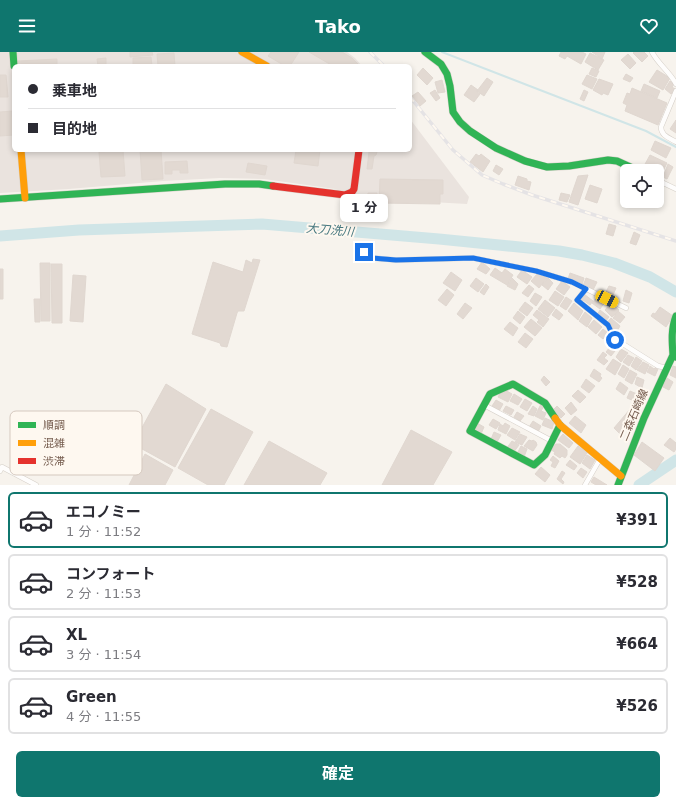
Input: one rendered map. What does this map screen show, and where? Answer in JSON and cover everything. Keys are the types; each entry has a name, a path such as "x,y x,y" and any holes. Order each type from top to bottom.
{"street":[{"path":"13,52 14,64"},
{"path":"242,52 263,64"},
{"path":"425,52 440,62 445,70 449,78 454,114 459,122 474,135 517,158 543,167 556,167 608,160 623,164"},
{"path":"652,52 676,84"},
{"path":"676,90 661,127 663,134 676,142"},
{"path":"21,152 25,198"},
{"path":"0,199 225,184 259,184 345,195 352,192 354,189 359,152"},
{"path":"664,183 676,189"},
{"path":"364,252 372,258 396,260 473,258 536,271 572,282 626,308"},
{"path":"586,289 577,300 608,325 615,340 658,366 667,368"},
{"path":"674,356 672,331 676,316"},
{"name":"二森石崎線","path":"618,485 644,418 674,356"},
{"path":"560,425 545,455 534,465 470,431 490,394 512,384 545,402 560,425 621,476"},
{"path":"484,405 552,441"},
{"path":"585,485 600,459"},
{"path":"0,472 2,467 10,471"},
{"path":"17,475 36,485"}],"shaded area":[{"path":"0,52 347,52 360,64 12,64 12,152 412,152 412,122 469,197 467,204 359,198 335,189 264,179 220,178 0,193"}],"building":[{"path":"130,52 152,52 153,55 130,57"},
{"path":"271,52 299,52 291,64 282,64 268,56"},
{"path":"309,52 342,52 358,64 330,64"},
{"path":"561,52 582,52 586,54 581,64 567,56 565,59 559,56"},
{"path":"592,52 605,52 602,59"},
{"path":"644,52 648,56 642,62 633,53"},
{"path":"174,53 175,64 158,64 157,54"},
{"path":"590,53 604,60 598,70 585,62"},
{"path":"628,54 636,63 630,69 621,60"},
{"path":"151,57 152,64 133,64 133,58"},
{"path":"106,58 106,64 98,64 97,59"},
{"path":"57,59 57,64 18,64 18,61"},
{"path":"423,68 433,78 427,85 417,75"},
{"path":"592,68 599,71 596,77 589,74"},
{"path":"657,70 670,78 663,90 649,82"},
{"path":"626,74 633,78 630,82 623,79"},
{"path":"0,75 6,75 8,97 0,97"},
{"path":"587,75 597,79 592,89 582,84"},
{"path":"487,78 493,82 484,96 477,91"},
{"path":"599,79 613,84 608,95 603,93 602,95 593,90"},
{"path":"442,80 445,92 438,93 435,82"},
{"path":"670,81 674,84 672,87 675,89 671,94 665,89"},
{"path":"644,84 660,91 657,98 641,91"},
{"path":"471,85 478,90 477,92 480,94 474,102 464,95"},
{"path":"632,88 667,103 658,125 625,111 627,105 623,103 627,93 630,94"},
{"path":"435,90 440,98 436,101 430,93"},
{"path":"584,90 588,92 584,101 580,99"},
{"path":"418,92 426,101 420,106 412,96"},
{"path":"12,111 12,135 0,136 0,112"},
{"path":"676,120 676,133 670,129"},
{"path":"655,141 671,148 666,158 651,150"},
{"path":"99,152 123,152 125,176 101,177"},
{"path":"140,152 161,152 163,179 142,180"},
{"path":"296,152 320,152 318,166 294,163"},
{"path":"369,152 377,152 374,156 372,169 367,169"},
{"path":"476,154 479,156 481,154 490,161 483,172 470,162"},
{"path":"650,155 667,163 664,169 664,164 645,164"},
{"path":"187,161 188,173 180,173 180,170 172,170 172,174 165,174 165,162"},
{"path":"248,163 267,166 265,175 246,172"},
{"path":"668,164 673,167 667,179 664,178"},
{"path":"496,165 503,169 499,175 493,171"},
{"path":"588,175 578,205 569,202 578,176"},
{"path":"518,176 531,182 529,190 515,185"},
{"path":"380,179 443,180 443,194 440,194 440,204 379,203"},
{"path":"590,185 602,189 597,203 585,199"},
{"path":"368,193 377,193 376,203 367,202"},
{"path":"561,193 570,195 567,202 559,200"},
{"path":"609,224 616,226 613,236 606,234"},
{"path":"634,232 640,235 636,245 630,243"},
{"path":"253,259 260,260 244,311 238,311 237,313 227,347 221,346 220,343 192,334 213,262 243,272 246,260 252,263"},
{"path":"482,262 490,269 486,274 477,269"},
{"path":"40,263 50,263 50,321 41,321"},
{"path":"51,264 62,264 62,323 52,323"},
{"path":"495,268 502,273 505,269 513,275 507,285 490,275"},
{"path":"0,269 3,269 3,299 0,299"},
{"path":"522,270 532,277 527,284 517,277"},
{"path":"451,272 462,280 455,291 443,283"},
{"path":"570,273 584,278 582,285 568,279"},
{"path":"537,274 547,278 539,288 531,281"},
{"path":"73,275 86,276 83,322 70,321"},
{"path":"476,278 484,284 478,292 470,286"},
{"path":"512,278 518,284 515,290 507,286"},
{"path":"548,278 553,283 548,290 542,285"},
{"path":"586,278 597,282 593,290 583,286"},
{"path":"562,281 570,287 564,295 556,289"},
{"path":"486,284 489,287 484,295 480,292"},
{"path":"529,285 534,289 528,297 522,293"},
{"path":"609,286 616,288 613,295 606,292"},
{"path":"447,289 454,295 446,306 438,300"},
{"path":"626,290 632,293 629,303 623,301"},
{"path":"555,291 564,297 558,306 549,300"},
{"path":"535,293 542,297 536,306 530,301"},
{"path":"584,294 593,301 590,305 583,300 581,302 579,300"},
{"path":"598,296 605,302 600,309 592,303"},
{"path":"566,297 572,301 566,310 560,306"},
{"path":"34,299 40,299 40,322 35,322"},
{"path":"545,300 555,308 548,317 538,309"},
{"path":"525,302 533,308 527,316 519,310"},
{"path":"465,303 472,308 463,319 457,314"},
{"path":"574,303 583,311 578,320 568,311"},
{"path":"611,303 619,310 612,317 605,310"},
{"path":"660,307 673,316 666,327 651,316 653,313 655,314"},
{"path":"556,309 563,315 559,320 552,315"},
{"path":"537,310 549,319 543,327 537,322 539,320 533,315"},
{"path":"600,310 609,317 605,322 597,315"},
{"path":"518,311 525,317 520,324 513,318"},
{"path":"618,311 625,317 620,323 613,318"},
{"path":"585,312 592,318 587,327 579,321"},
{"path":"611,318 620,326 616,333 605,325"},
{"path":"531,319 542,328 535,336 524,327"},
{"path":"594,320 602,327 596,334 588,327"},
{"path":"510,322 518,328 513,336 504,329"},
{"path":"603,329 608,333 603,339 598,335"},
{"path":"525,333 533,339 526,348 518,342"},
{"path":"610,347 615,351 611,356 606,352"},
{"path":"621,349 628,353 621,362 616,357"},
{"path":"603,352 607,355 604,358 608,361 604,365 597,360"},
{"path":"628,355 634,358 629,366 623,362"},
{"path":"636,357 642,361 636,370 631,366"},
{"path":"613,359 621,364 615,375 606,369"},
{"path":"643,362 649,365 645,374 637,370"},
{"path":"623,365 629,369 624,378 618,374"},
{"path":"650,366 654,369 656,367 658,369 655,376 647,372"},
{"path":"673,366 676,367 676,378 670,375"},
{"path":"594,369 601,374 600,376 602,378 599,382 590,376"},
{"path":"630,370 637,374 632,384 625,380"},
{"path":"544,376 550,382 546,386 541,380"},
{"path":"637,377 644,380 642,388 635,384"},
{"path":"667,378 673,382 669,390 663,387"},
{"path":"586,379 595,386 589,393 581,387"},
{"path":"620,382 628,388 624,395 616,389"},
{"path":"166,384 206,409 175,467 142,449 142,428"},
{"path":"505,390 512,394 508,402 498,397 501,392"},
{"path":"578,390 586,397 580,403 572,396"},
{"path":"630,391 637,394 634,401 627,398"},
{"path":"514,394 522,399 518,405 510,401"},
{"path":"525,399 532,403 527,411 520,407"},
{"path":"496,400 503,404 499,411 492,406"},
{"path":"571,402 577,410 571,415 565,408"},
{"path":"541,404 544,406 541,411 546,413 543,420 535,416"},
{"path":"506,406 514,410 511,415 503,411"},
{"path":"533,406 537,409 534,416 528,414"},
{"path":"557,406 565,414 561,418 553,410"},
{"path":"631,408 638,413 620,434 614,428"},
{"path":"211,409 253,432 224,485 208,485 178,468"},
{"path":"517,412 524,416 520,421 514,417"},
{"path":"575,416 586,425 581,433 569,423"},
{"path":"545,418 554,422 552,429 542,425"},
{"path":"493,419 500,423 496,429 489,425"},
{"path":"533,421 541,426 537,434 527,430"},
{"path":"477,423 484,427 481,434 474,431"},
{"path":"505,423 510,426 506,434 498,430 500,424 503,426"},
{"path":"512,428 520,432 515,440 507,435"},
{"path":"411,430 452,452 433,485 382,485"},
{"path":"494,432 501,435 497,442 491,439"},
{"path":"520,434 527,437 522,445 515,442"},
{"path":"563,434 573,443 569,448 558,440"},
{"path":"670,438 676,443 676,449 674,452 664,445"},
{"path":"529,440 536,442 537,445 533,451 524,446"},
{"path":"269,441 327,473 320,485 244,485"},
{"path":"512,441 519,445 513,453 506,449"},
{"path":"642,442 664,458 655,471 634,455"},
{"path":"556,444 560,444 567,450 567,455 565,458 562,456 560,458 551,450"},
{"path":"521,446 527,449 524,457 517,454"},
{"path":"578,446 587,453 580,464 570,457"},
{"path":"145,454 173,470 165,485 129,485 134,475 142,475 142,460"},
{"path":"587,455 595,460 590,469 582,463"},
{"path":"553,456 559,461 555,468 551,466 553,462 550,460"},
{"path":"570,460 577,466 574,470 566,465"},
{"path":"541,467 550,475 545,482 535,474"},
{"path":"581,468 587,472 583,478 577,473"},
{"path":"562,471 565,473 561,479 564,482 563,484 557,479"},
{"path":"594,477 607,485 596,485 591,482"}],"waterway":[{"path":"442,52 646,131 676,147"},
{"name":"大刀洗川","path":"0,236 79,230 262,224 559,251 614,263 650,277 676,292"},
{"path":"639,485 676,460"}],"railway":[{"path":"370,52 382,64"},
{"path":"412,99 453,150 482,175 532,195 676,241"}],"traffic: fast":[{"path":"13,52 14,64"},
{"path":"425,52 441,64 447,74 453,112 460,122 470,131 496,148 525,161 547,167 569,166 608,160 617,161 624,164"},
{"path":"0,199 225,184 259,184 273,186"},
{"path":"676,316 673,326 672,340 673,355 676,357"},
{"path":"618,485 644,418 673,355"},
{"path":"555,418 545,403 513,384 490,394 470,431 534,465 545,455 560,425"}],"traffic: slow":[{"path":"242,52 263,64"},
{"path":"21,152 25,198"},
{"path":"555,418 560,425 621,476"}],"traffic: jam":[{"path":"273,186 345,195 352,192 354,189 359,152"}],"route":[{"path":"364,252 372,258 396,260 473,258 536,271 572,282 586,289 577,300 608,325 615,340"}]}
